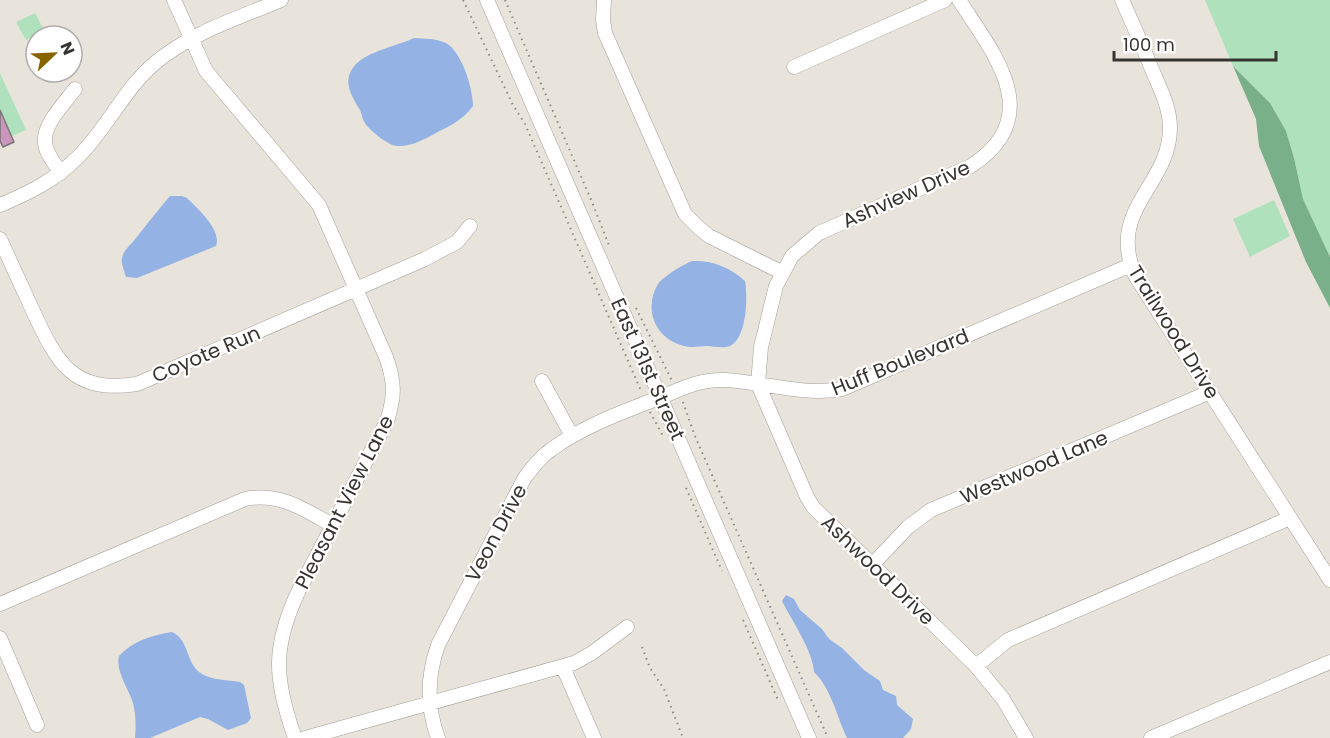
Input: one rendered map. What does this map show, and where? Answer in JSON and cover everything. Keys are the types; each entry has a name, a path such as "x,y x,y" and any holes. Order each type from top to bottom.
{"street":[{"name":"Pleasant View Lane","path":"174,0 203,65 212,78 318,205 386,357 394,391 387,421 290,608 279,649 279,675 282,700 295,738"},
{"path":"0,205 48,183 79,157 130,88 156,62 191,39 281,0"},
{"name":"East 131st Street","path":"487,0 809,738"},
{"path":"604,0 605,33 685,214 709,236 783,273"},
{"path":"794,67 945,0"},
{"name":"Ashview Drive","path":"758,384 763,336 771,304 792,256 819,233 972,166 982,159 998,140 1008,120 1010,105 1006,81 997,59 958,0"},
{"name":"Trailwood Drive","path":"1122,0 1167,103 1170,129 1165,154 1128,229 1128,255 1131,265 1136,277 1330,579"},
{"path":"61,173 44,141 51,122 75,89"},
{"name":"Coyote Run","path":"0,239 56,357 76,376 103,386 121,387 137,384 449,247 457,242 470,226"},
{"name":"Huff Boulevard","path":"660,397 707,381 723,380 824,392 842,389 1131,265"},
{"path":"542,381 572,436"},
{"name":"Ashwood Drive","path":"758,384 807,497 826,521 976,666 1003,699 1026,738"},
{"name":"Westwood Lane","path":"873,564 908,527 931,510 1210,392"},
{"name":"Veon Drive","path":"438,738 430,703 429,681 433,659 438,645 524,479 542,457 572,436 660,397"},
{"path":"0,604 245,498 256,496 281,499 332,525"},
{"path":"976,666 1008,640 1290,518"},
{"path":"305,738 563,667 592,653 627,627"},
{"path":"0,638 37,724"},
{"path":"1150,738 1330,662"},
{"path":"563,667 594,738"}],"path":[{"path":"464,0 513,105 525,124 646,402 666,442"},
{"path":"505,0 592,202 613,258"},
{"path":"635,307 684,405 694,434 828,738"},
{"path":"682,480 724,576"},
{"path":"740,613 782,708"},
{"path":"642,647 650,668 664,690 683,738"}],"green space":[{"path":"1205,0 1330,0 1330,257 1303,199 1286,131 1270,103 1233,66"},
{"path":"35,13 41,24 24,24 24,36 16,22"},
{"path":"1233,66 1270,103 1286,131 1303,199 1330,257 1330,308 1306,262 1259,146 1256,119"},
{"path":"0,73 26,130 12,136 4,119 0,121"},
{"path":"1274,200 1290,236 1250,257 1233,219"}],"water":[{"path":"414,38 438,40 452,48 466,72 473,106 456,122 427,138 413,144 397,146 380,137 365,123 348,82 351,70 362,59"},
{"path":"170,196 187,198 203,214 216,233 216,246 137,278 126,277 122,263 124,252"},
{"path":"692,261 720,265 745,281 744,319 742,329 733,344 726,347 684,346 666,337 654,322 652,303 658,284 668,274"},
{"path":"786,595 794,599 800,610 822,629 829,639 880,681 883,690 896,696 897,705 913,719 911,729 903,738 847,738 829,694 814,672 806,646 782,601"},
{"path":"172,632 182,641 193,664 202,674 215,679 240,682 244,685 251,718 247,723 228,730 200,717 150,738 135,738 134,707 119,668 119,656 130,646 143,640"}],"building":[{"path":"0,110 14,142 3,147 0,141"}]}
